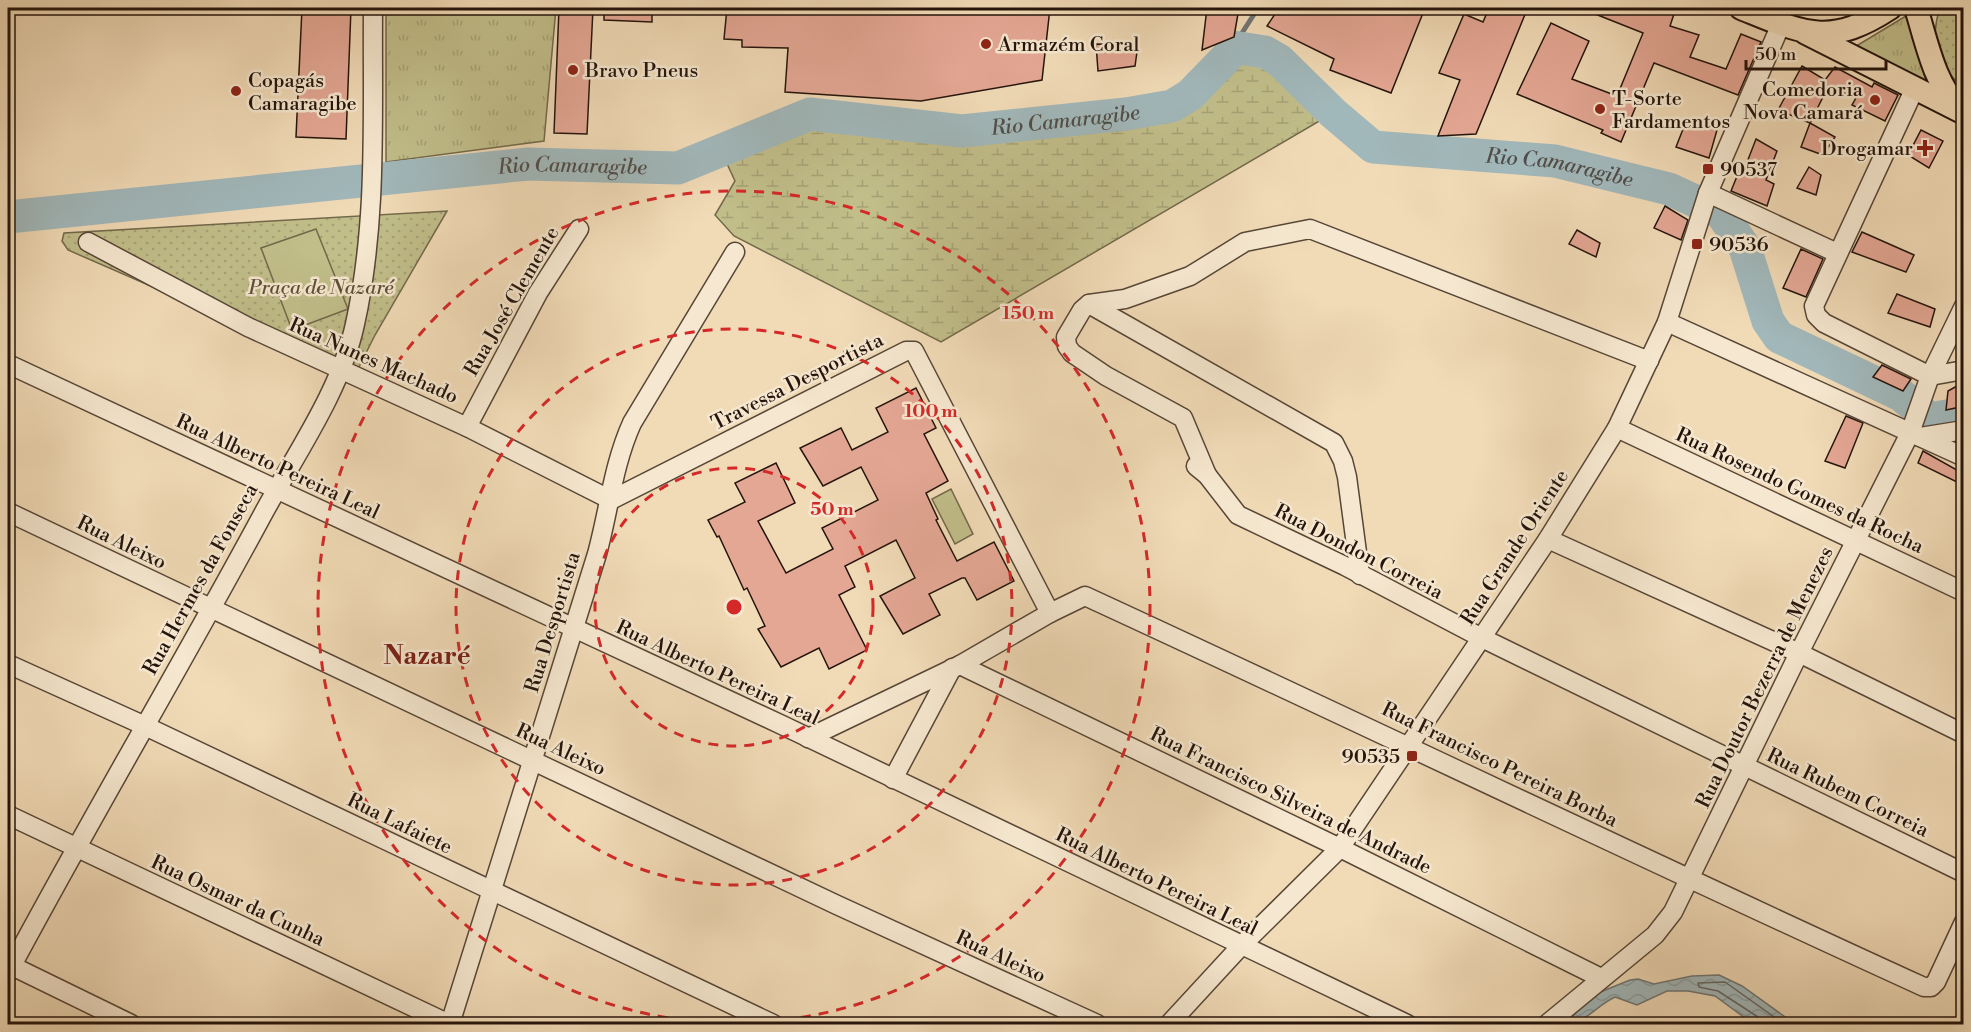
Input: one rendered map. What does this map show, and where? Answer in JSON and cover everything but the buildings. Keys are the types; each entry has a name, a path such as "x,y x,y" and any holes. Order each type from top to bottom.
{"main road":[{"path":"1741,8 1806,33 1914,90 1963,112"},
{"path":"1806,33 1845,29 1865,22 1890,8"},
{"path":"1916,8 1937,74 1948,98 1963,112"}],"street":[{"name":"Rua Hermes da Fonseca","path":"9,968 143,725 211,610 341,370 355,324 370,219 373,8"},
{"name":"Rua Grande Oriente","path":"1169,1024 1240,946 1340,848 1411,746 1548,539 1617,428 1667,322 1704,204 1781,24"},
{"path":"1914,90 1814,306 1816,315 1824,323 1930,376 1964,370"},
{"path":"1704,204 1837,253"},
{"name":"Rua José Clemente","path":"467,427 538,293 579,229"},
{"path":"1089,304 1125,299 1190,276 1245,242 1310,229 1649,361"},
{"name":"Rua Nunes Machado","path":"88,242 248,327 467,427 611,500"},
{"name":"Rua Desportista","path":"450,1024 573,630 611,500 620,449 632,423 735,252"},
{"path":"1089,304 1334,443 1343,461 1347,477 1360,575"},
{"name":"Rua Dondon Correia","path":"1089,304 1082,310 1066,337 1067,346 1072,353 1106,376 1183,418 1201,471 1238,515 1744,766"},
{"name":"Rua Doutor Bezerra de Menezes","path":"1547,1024 1655,935 1673,912 1799,653 1917,423 1930,376 1964,306"},
{"path":"1667,322 1917,423 1964,430"},
{"name":"Travessa Desportista","path":"611,500 896,356 914,351 1050,613"},
{"name":"Rua Alberto Pereira Leal","path":"8,364 893,778 1407,1024"},
{"path":"1917,423 1964,457"},
{"name":"Rua Rosendo Gomes da Rocha","path":"1617,428 1964,592"},
{"name":"Rua Aleixo","path":"8,512 211,610 1097,1024"},
{"path":"1548,539 1799,653 1964,734"},
{"name":"Rua Francisco Pereira Borba","path":"1050,613 1085,596 1411,746 1690,880 1924,987 1931,987 1936,982 1964,922"},
{"path":"808,738 956,667 1050,613"},
{"name":"Rua Lafaiete","path":"8,664 143,725 773,1024"},
{"path":"893,778 956,667"},
{"name":"Rua Francisco Silveira de Andrade","path":"956,667 1340,848 1601,978"},
{"name":"Rua Rubem Correia","path":"1744,766 1964,873"},
{"name":"Rua Osmar da Cunha","path":"8,815 450,1024"},
{"path":"9,968 130,1024"}],"green space":[{"path":"386,8 556,8 544,141 386,162"},
{"path":"1940,8 1963,8 1963,87 1947,70 1938,52 1935,31"},
{"path":"1906,16 1929,89 1853,48"},
{"path":"1233,47 1265,52 1279,60 1333,113 941,342 734,236 715,215 735,181 721,151 810,114 962,131 1126,114 1172,106 1190,95 1208,78"},
{"name":"Praça de Nazaré","path":"447,211 375,335 355,375 68,250 62,241 64,233"},
{"path":"316,229 348,309 292,330 261,248"},
{"path":"951,489 973,534 955,544 932,499"}],"water":[{"path":"1719,975 1742,986 1795,1024 1762,1024 1745,1018 1715,996 1688,991 1667,991 1637,1005 1615,997 1585,1018 1565,1024 1593,995 1630,980 1638,979 1654,984 1692,976"}],"waterway":[{"path":"1233,47 1258,8"},
{"name":"Rio Camaragibe","path":"8,217 528,164 678,168 810,114 962,131 1126,114 1172,106 1190,95 1228,56 1233,47 1265,52 1279,60 1333,113 1373,147 1555,161 1669,189 1721,213 1745,248 1768,321 1779,337 1901,395 1930,419 1964,413"}],"place":[{"name":"Armazém Coral","path":"986,44"},
{"name":"Bravo Pneus","path":"573,70"},
{"name":"Copagás Camaragibe","path":"236,91"},
{"name":"Comedoria Nova Camará","path":"1875,100"},
{"name":"T-Sorte Fardamentos","path":"1600,109"},
{"name":"Drogamar","path":"1925,148"},
{"name":"90537","path":"1708,169"},
{"name":"90536","path":"1697,244"},
{"name":"90535","path":"1412,756"}],"district":[{"name":"Nazaré","path":"427,655"}]}
